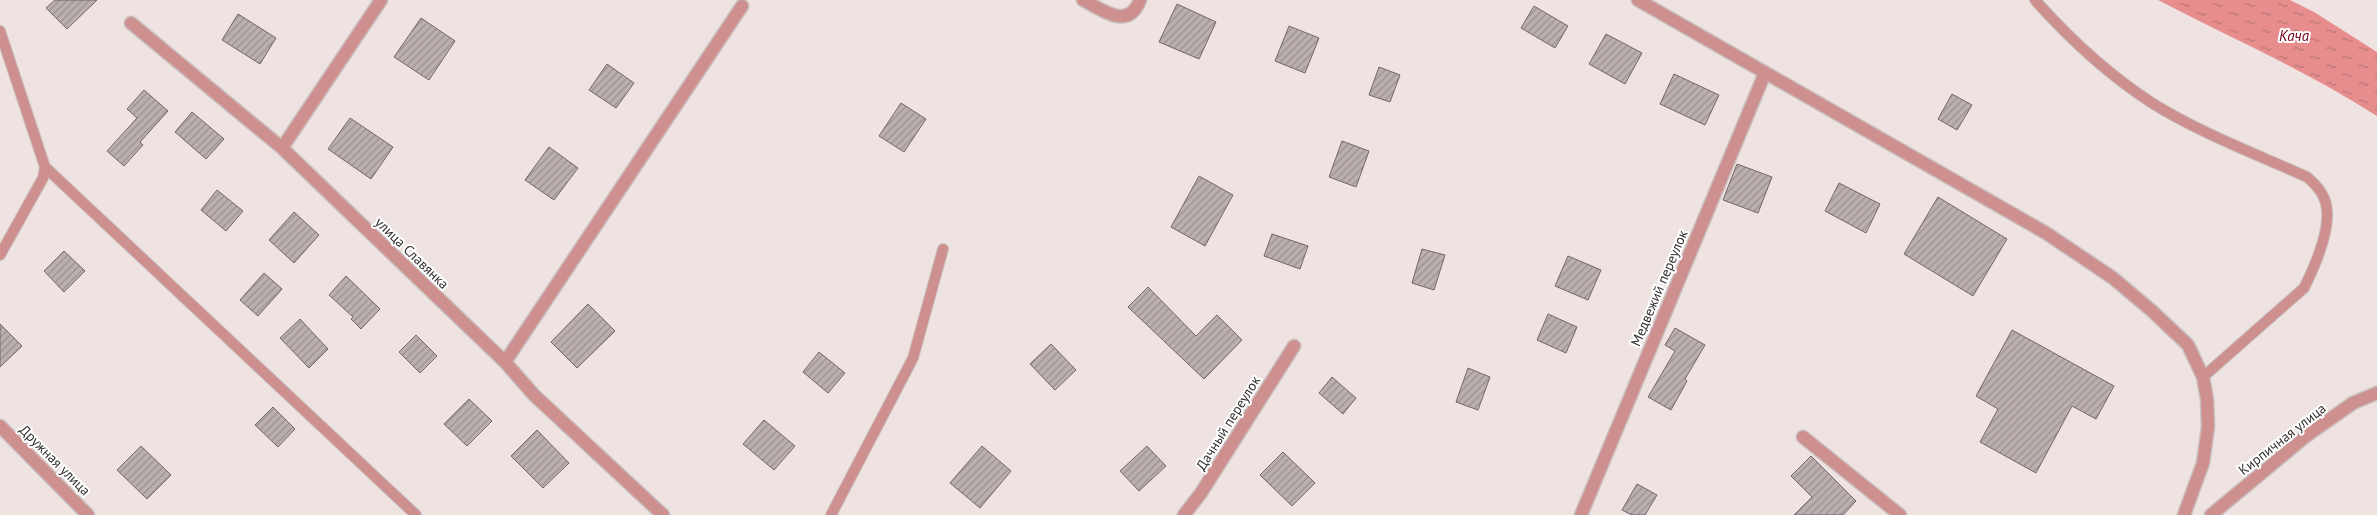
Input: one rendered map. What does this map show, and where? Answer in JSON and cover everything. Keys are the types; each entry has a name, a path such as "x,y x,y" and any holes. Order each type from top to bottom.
{"street":[{"path":"282,148 381,0"},
{"path":"1083,0 1114,16 1124,17 1132,13 1140,0"},
{"path":"1638,0 2046,233 2113,278 2188,345 2203,377 2208,427 2203,463 2184,515"},
{"path":"505,362 742,6"},
{"name":"улица Славянка","path":"131,23 282,148 505,362 534,395 663,515"},
{"name":"Медвежий переулок","path":"1581,515 1764,73"},
{"name":"Дачный переулок","path":"1184,515 1201,493 1294,346"},
{"name":"Кирпичная улица","path":"2211,515 2306,436 2353,403 2377,393"},
{"name":"Дружная улица","path":"0,426 88,515"},
{"path":"1803,437 1900,515"}],"lane":[{"path":"2035,0 2090,55 2152,103 2198,128 2307,177 2317,186 2325,200 2327,214 2324,236 2312,272 2304,288 2203,377"},
{"path":"0,31 45,167 416,515"},
{"path":"0,255 42,178 45,167"},
{"path":"831,515 912,358 943,249"}],"water":[{"name":"Кача","path":"2158,0 2290,0 2314,12 2377,52 2377,116 2324,84"}],"building":[{"path":"55,0 97,0 67,29 46,8"},
{"path":"1177,4 1216,22 1199,59 1159,42"},
{"path":"1534,6 1568,26 1555,48 1521,28"},
{"path":"238,14 276,38 260,64 222,40"},
{"path":"421,18 455,41 429,80 394,57"},
{"path":"1289,26 1319,38 1305,73 1275,61"},
{"path":"1606,34 1642,53 1625,84 1589,64"},
{"path":"607,64 634,83 616,108 589,90"},
{"path":"1379,67 1400,75 1390,102 1369,95"},
{"path":"1674,74 1719,95 1705,125 1660,104"},
{"path":"144,90 168,111 140,142 143,145 124,166 107,151 137,118 127,109"},
{"path":"1952,94 1972,105 1957,130 1938,119"},
{"path":"901,103 926,119 904,152 879,136"},
{"path":"192,112 224,139 206,159 175,132"},
{"path":"350,118 393,147 371,179 328,149"},
{"path":"1342,141 1369,151 1356,187 1329,177"},
{"path":"549,147 578,168 554,200 525,180"},
{"path":"1737,164 1772,177 1758,213 1723,200"},
{"path":"1199,176 1233,195 1205,246 1171,227"},
{"path":"1839,183 1880,204 1866,233 1825,211"},
{"path":"217,190 243,211 226,231 201,210"},
{"path":"1938,197 2007,239 1973,296 1904,254"},
{"path":"294,212 319,235 294,263 269,240"},
{"path":"1272,234 1308,246 1300,269 1264,256"},
{"path":"1422,249 1445,255 1434,290 1412,283"},
{"path":"64,251 85,271 64,292 44,271"},
{"path":"1568,256 1601,270 1588,300 1555,286"},
{"path":"264,273 282,289 258,316 240,300"},
{"path":"346,276 380,309 361,329 351,319 353,317 329,295"},
{"path":"1148,287 1196,336 1217,315 1242,340 1204,379 1128,307"},
{"path":"588,304 615,331 577,368 551,342"},
{"path":"1548,314 1577,327 1566,353 1537,340"},
{"path":"300,319 328,349 309,368 280,338"},
{"path":"0,324 22,346 0,367"},
{"path":"1675,328 1705,345 1685,379 1687,381 1671,410 1648,397 1675,351 1665,345"},
{"path":"2012,330 2114,386 2096,419 2072,406 2036,473 1980,442 1998,409 1976,396"},
{"path":"416,335 437,356 420,373 399,352"},
{"path":"1051,344 1076,370 1055,390 1030,364"},
{"path":"819,352 845,373 828,393 803,372"},
{"path":"1468,368 1490,377 1478,410 1456,402"},
{"path":"1332,377 1356,398 1343,414 1319,393"},
{"path":"469,399 492,421 467,446 444,424"},
{"path":"273,407 295,429 278,447 255,425"},
{"path":"764,420 795,446 774,470 743,444"},
{"path":"537,430 569,463 543,488 511,456"},
{"path":"141,446 171,475 147,499 117,470"},
{"path":"982,446 1011,471 980,508 950,483"},
{"path":"1147,446 1166,466 1139,491 1120,471"},
{"path":"1283,452 1315,483 1292,506 1260,475"},
{"path":"1811,456 1856,501 1843,515 1794,515 1812,497 1791,476"},
{"path":"1637,484 1657,495 1645,515 1632,515 1622,510"}]}
